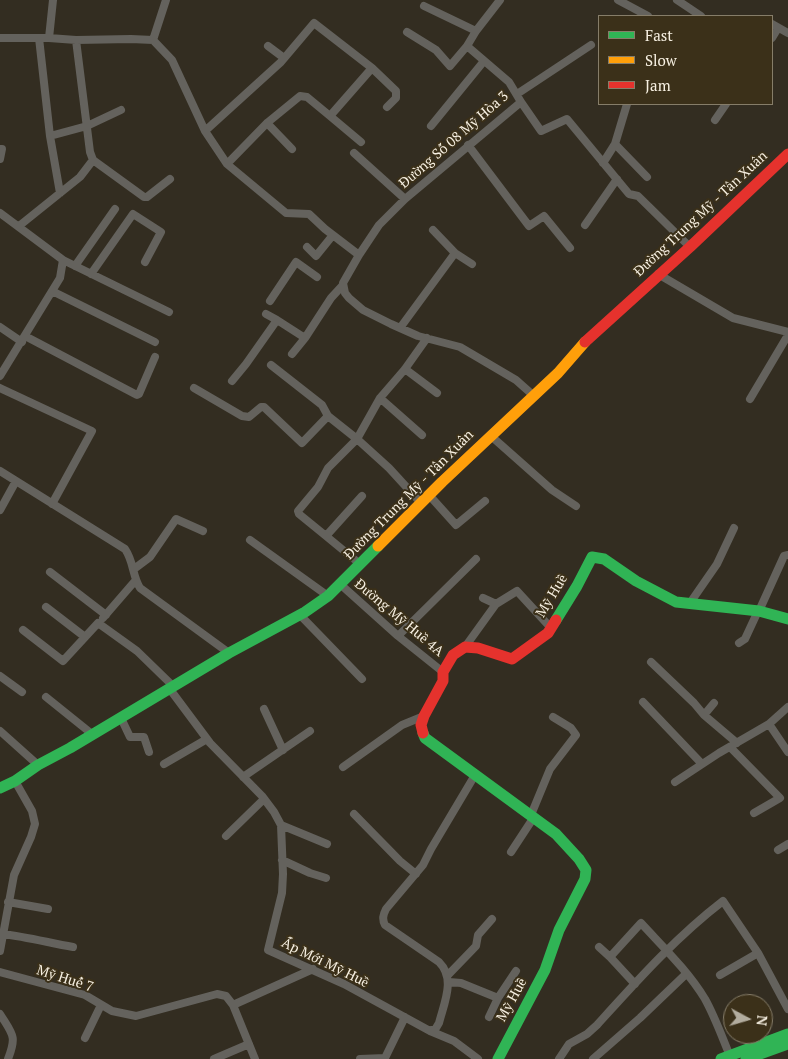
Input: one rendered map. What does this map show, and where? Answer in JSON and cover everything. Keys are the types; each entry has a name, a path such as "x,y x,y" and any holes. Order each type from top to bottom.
{"street":[{"path":"49,38 54,0"},
{"path":"153,40 166,0"},
{"path":"408,32 436,50 450,66 468,46 476,31 500,0"},
{"path":"618,0 646,15"},
{"path":"677,0 700,15"},
{"path":"424,6 476,31"},
{"path":"205,132 284,58 313,24 316,23 372,68 397,93 396,99 387,107"},
{"path":"775,26 788,34"},
{"path":"0,38 153,40 172,60 205,132 227,164 286,214 309,214 360,255"},
{"path":"39,38 50,136 60,193"},
{"path":"76,40 90,152 94,160 144,197 147,197 170,179"},
{"path":"517,94 591,45"},
{"path":"268,46 284,58"},
{"name":"Đường Số 08 Mỹ Hòa 3","path":"292,354 305,338 331,298 343,285 379,225 405,199 521,102 509,82 468,46"},
{"path":"431,126 484,61"},
{"path":"330,116 372,68"},
{"path":"227,164 267,124 302,95 309,98 361,142"},
{"path":"521,102 541,131 567,119 629,194 638,196 690,247"},
{"path":"603,163 615,144 627,105"},
{"path":"715,120 725,105"},
{"path":"50,136 87,126 121,110"},
{"path":"267,124 292,148"},
{"path":"615,144 647,177"},
{"path":"468,145 529,226 544,216 570,248"},
{"path":"0,149 2,149 0,159"},
{"path":"354,153 405,199"},
{"name":"Đường Trung Mỹ - Tân Xuân","path":"0,788 15,781 38,764 229,653 300,615 328,596 425,499 534,396 600,328 690,247 788,154"},
{"path":"19,226 80,177 94,160"},
{"path":"585,225 617,179"},
{"path":"75,266 115,209"},
{"path":"91,274 134,212 161,232 145,262"},
{"path":"0,213 64,260 169,312"},
{"path":"433,230 455,253 472,264"},
{"path":"307,247 316,256 333,235"},
{"path":"400,328 455,253"},
{"path":"0,376 60,278 64,260"},
{"path":"270,301 296,262 317,277"},
{"path":"658,274 733,318 788,334 750,399"},
{"path":"343,285 345,293 362,310 400,328 460,347 516,380 534,396"},
{"path":"52,291 155,342"},
{"path":"266,314 305,338"},
{"path":"232,381 277,320"},
{"path":"0,327 137,395 155,357"},
{"path":"360,564 298,511 318,487 328,468 356,439 380,398 405,370 427,338"},
{"path":"271,365 322,405 328,416 456,525 484,501"},
{"path":"405,370 438,393"},
{"path":"0,388 92,431 52,504"},
{"path":"194,388 242,416 251,416 261,407 264,407 302,443 328,416"},
{"path":"380,398 422,435"},
{"path":"490,436 552,490 576,506"},
{"path":"0,471 126,549 131,558 135,581 140,588 229,653"},
{"path":"0,510 16,481"},
{"path":"326,536 362,496"},
{"path":"134,569 150,557 176,519 203,531"},
{"path":"690,603 717,564 734,528"},
{"path":"250,540 328,596"},
{"path":"739,643 745,639 784,556 788,555"},
{"name":"Mỹ Huề","path":"465,648 478,648 512,659 548,633 577,586 592,557 604,559 636,581 676,602 759,611 788,619"},
{"path":"398,636 476,559"},
{"path":"50,572 106,615"},
{"path":"23,630 63,661 135,581"},
{"name":"Đường Mỹ Huề 4A","path":"340,584 398,636 443,672"},
{"path":"343,767 402,725 424,716 443,681 443,672 453,655 465,648 496,604 517,591 551,628"},
{"path":"483,598 496,604"},
{"path":"46,607 85,637"},
{"path":"300,615 362,679"},
{"path":"98,623 136,651 171,687 208,740 264,799 281,825 327,844"},
{"path":"651,662 733,745 780,798 754,813"},
{"path":"0,676 22,692"},
{"path":"46,697 92,734"},
{"path":"643,702 702,764"},
{"path":"704,715 714,703"},
{"path":"675,782 769,724 788,707"},
{"path":"264,709 283,750"},
{"name":"Mỹ Huề","path":"424,716 421,725 425,738 556,834 579,859 586,870 585,879 559,930 545,970 498,1059"},
{"path":"511,852 533,816 550,769 576,735 571,728 553,716"},
{"path":"120,718 130,737 144,737 148,752"},
{"path":"769,724 788,752"},
{"path":"0,731 38,764"},
{"path":"242,777 310,731"},
{"path":"164,764 208,740"},
{"path":"475,775 416,874 386,909 382,921 445,967 449,978 498,998"},
{"path":"0,951 14,876 32,837 35,824 32,811 15,781"},
{"path":"226,836 264,799"},
{"path":"354,814 400,861 416,874"},
{"name":"Ấp Mới Mỹ Huề","path":"281,825 282,893 268,950 313,969 430,1031 454,1041 478,1059"},
{"path":"778,850 788,844"},
{"path":"282,860 310,874 326,878"},
{"path":"559,1059 569,1044 587,1034 597,1025 698,920 723,901 758,953 788,1009"},
{"path":"8,902 48,909"},
{"path":"430,1031 436,1028 439,1023 449,978 476,946 478,935 492,919"},
{"path":"610,957 641,923 667,951 704,998 717,1024 725,1057 770,1051 788,1034"},
{"path":"3,934 74,947"},
{"path":"599,948 636,984"},
{"path":"720,975 758,953"},
{"path":"255,1059 233,1005 313,969"},
{"path":"489,1017 498,998 516,971"},
{"name":"Mỹ Huế 7","path":"0,972 85,995 112,1011 136,1016 218,994 226,996 233,1005"},
{"path":"593,1059 686,974"},
{"path":"85,1038 101,1005"},
{"path":"0,1014 14,1037 9,1057 0,1054"},
{"path":"360,1059 385,1058 405,1017"},
{"path":"214,1059 249,1044"},
{"path":"746,1059 788,1044"}],"traffic: fast":[{"path":"0,788 15,781 38,765 70,748 229,653 305,612 328,596 378,546"},
{"path":"556,620 592,557 604,559 636,581 676,602 759,611 788,619"},
{"path":"423,733 425,738 556,834 579,859 586,870 585,879 559,930 545,970 498,1059"},
{"path":"721,1059 788,1034"},
{"path":"746,1059 788,1044"}],"traffic: slow":[{"path":"378,546 442,482 558,373 585,342"}],"traffic: jam":[{"path":"585,342 690,247 788,154"},
{"path":"423,733 421,725 424,716 443,681 443,672 453,655 465,647 478,648 512,659 548,633 556,620"}]}
